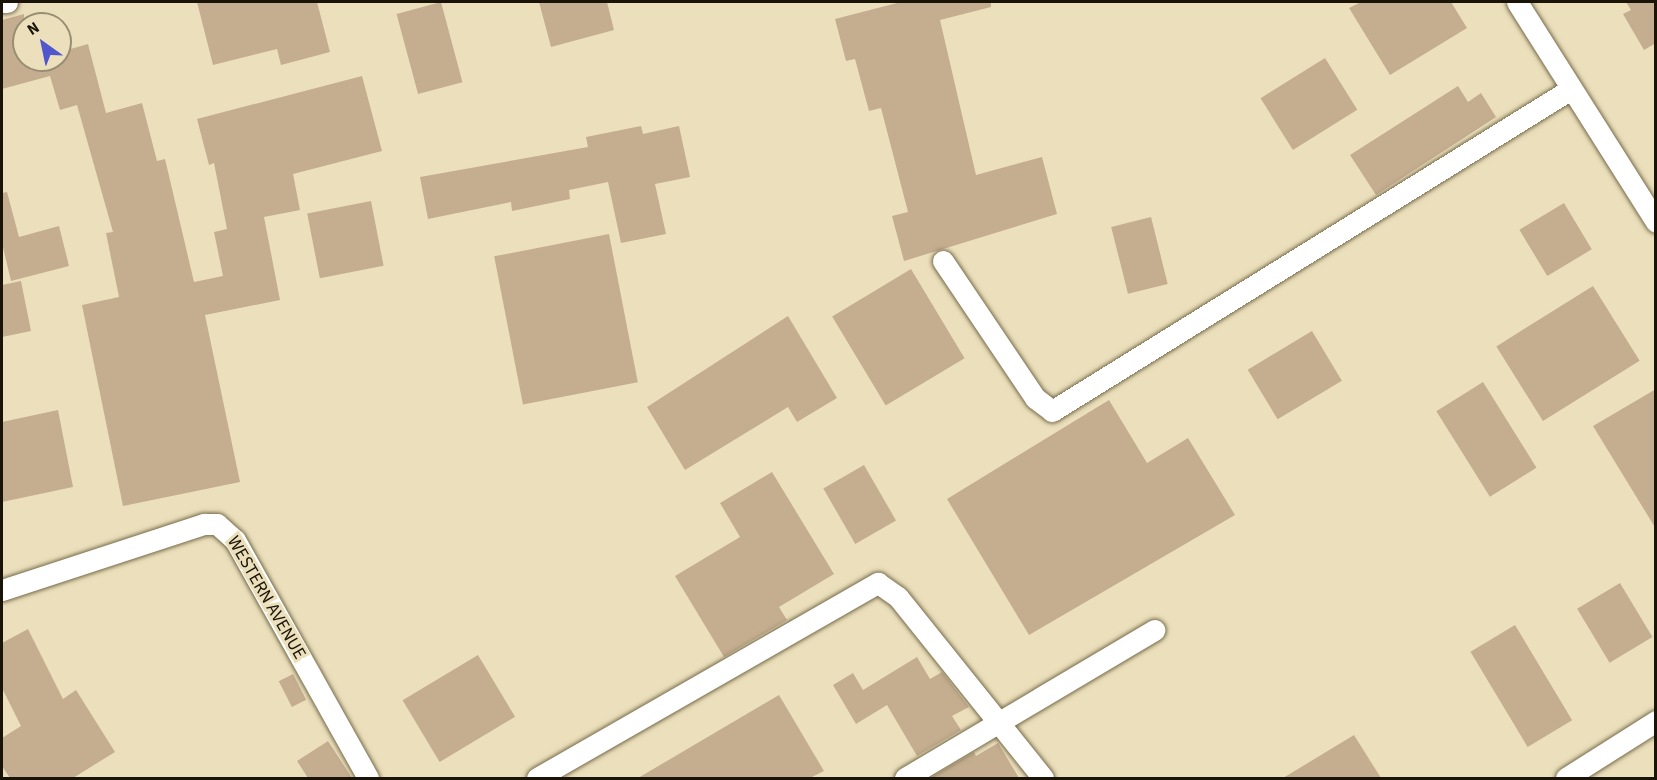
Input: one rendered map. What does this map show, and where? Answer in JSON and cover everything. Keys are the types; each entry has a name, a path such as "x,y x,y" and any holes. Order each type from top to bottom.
{"street":[{"path":"2,2 7,2"},
{"path":"1517,2 1656,222"},
{"path":"943,261 1035,398 1052,411 1571,89"},
{"name":"WESTERN AVENUE","path":"2,590 204,524 217,524 235,540 368,778"},
{"path":"537,778 878,583 898,597 1001,722 1043,778"},
{"path":"905,778 1154,630"},
{"path":"1566,778 1656,721"}],"building":[{"path":"197,2 317,2 330,52 281,65 277,49 213,65"},
{"path":"441,2 462,82 418,94 397,14"},
{"path":"539,2 607,2 614,30 551,47"},
{"path":"901,2 991,2 991,7 940,20 976,175 1042,157 1057,214 904,261 892,216 908,212 881,108 869,111 855,59 846,61 835,19"},
{"path":"1361,2 1451,2 1467,28 1390,75 1349,8"},
{"path":"1626,2 1656,2 1656,43 1644,50 1623,14 1631,10"},
{"path":"12,17 12,72 72,72 72,49 88,44 106,113 142,103 157,161 165,159 194,282 223,276 214,232 227,229 214,163 209,165 197,119 362,76 382,151 293,174 300,210 264,217 280,300 205,315 240,482 123,506 82,305 119,297 106,233 113,232 77,105 60,110 50,76 2,89 2,20"},
{"path":"1325,58 1357,110 1293,150 1261,98"},
{"path":"1458,86 1468,102 1481,93 1496,117 1376,195 1350,155"},
{"path":"641,126 643,134 679,126 690,177 655,184 666,234 621,243 608,182 569,190 570,199 512,211 511,202 428,219 420,177 588,147 586,137"},
{"path":"7,192 19,237 59,226 69,266 11,281 2,243 2,193"},
{"path":"371,201 384,266 320,278 307,213"},
{"path":"1564,203 1592,249 1547,276 1519,230"},
{"path":"1151,217 1168,284 1128,294 1111,227"},
{"path":"609,234 638,382 523,405 494,256"},
{"path":"911,269 965,358 886,406 832,316"},
{"path":"21,281 31,331 2,337 2,285"},
{"path":"1593,286 1640,361 1543,421 1496,346"},
{"path":"788,316 837,398 797,422 788,407 685,470 647,407"},
{"path":"1312,331 1342,381 1278,419 1248,370"},
{"path":"1483,382 1537,468 1490,497 1436,411"},
{"path":"1656,389 1656,529 1593,426"},
{"path":"1109,400 1147,463 1188,438 1235,515 1029,635 947,499"},
{"path":"58,410 73,487 2,502 2,422"},
{"path":"864,465 896,520 855,544 823,488"},
{"path":"772,472 834,574 779,607 787,620 724,657 675,576 740,537 720,503"},
{"path":"1620,583 1652,637 1610,663 1577,609"},
{"path":"1515,625 1572,720 1528,747 1470,652"},
{"path":"28,629 63,699 76,690 115,752 73,778 10,778 2,766 2,738 21,726 2,688 2,643"},
{"path":"478,655 515,717 440,762 403,700"},
{"path":"917,657 930,679 942,672 969,707 952,716 961,730 917,756 887,705 856,724 833,685 853,673 863,690"},
{"path":"293,674 306,700 292,707 279,681"},
{"path":"779,695 824,771 810,778 638,778"},
{"path":"1354,735 1381,778 1283,778"},
{"path":"328,741 352,778 308,778 297,761"},
{"path":"998,743 1019,778 930,778 974,752 976,756"}]}
